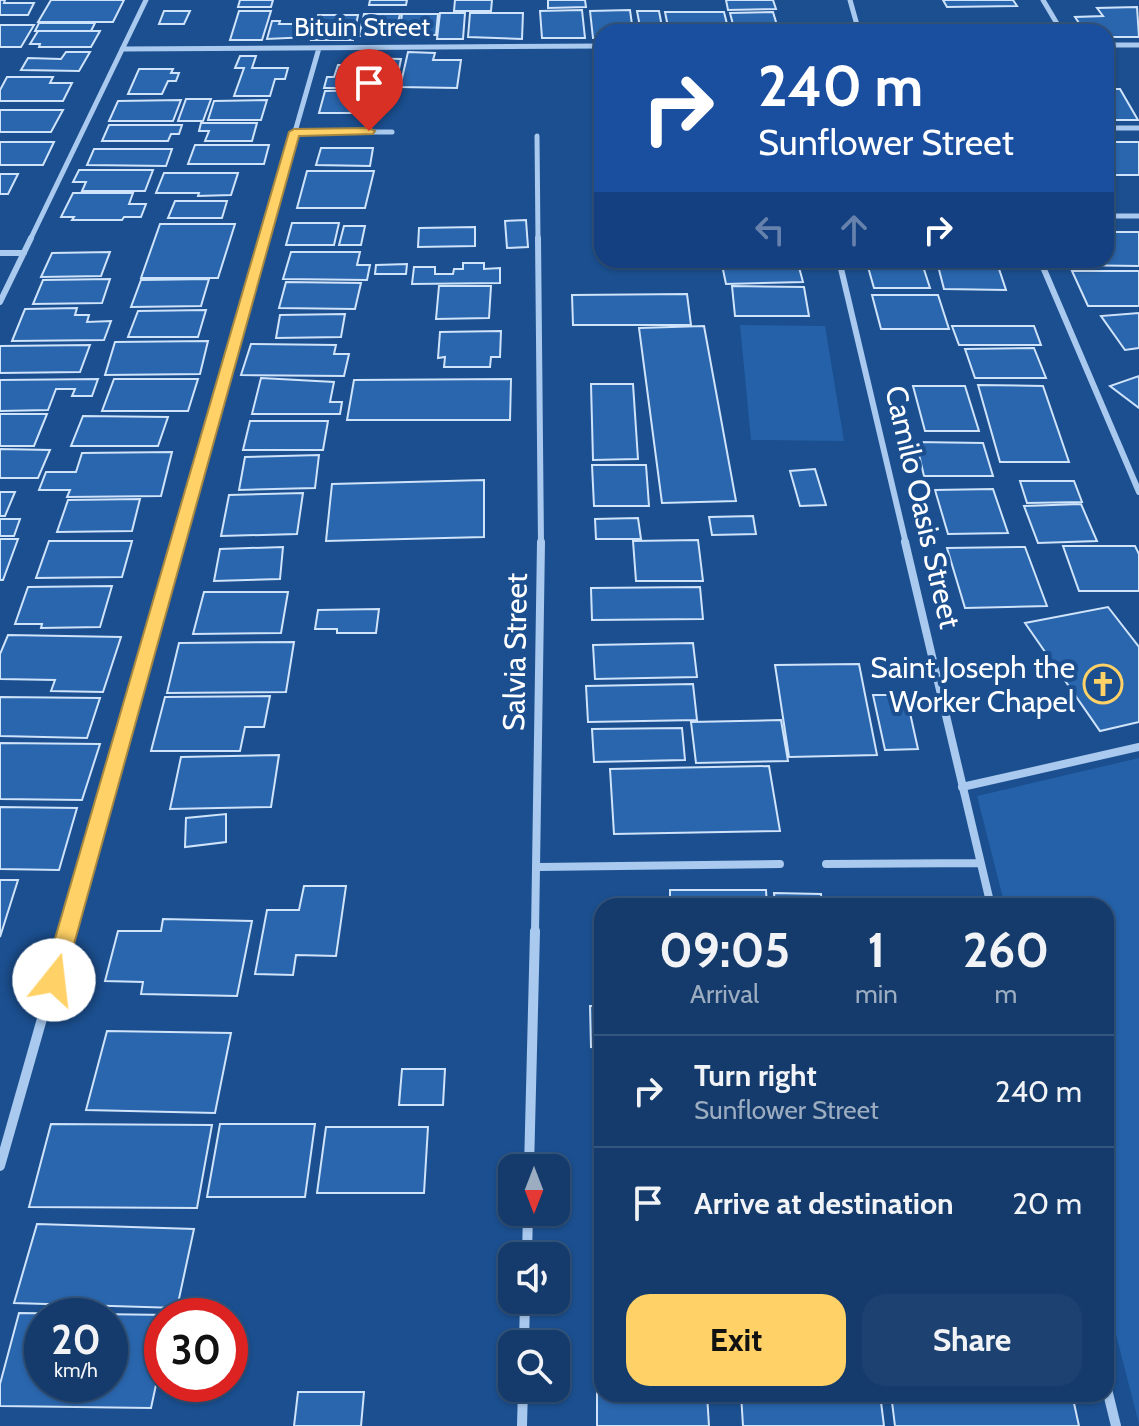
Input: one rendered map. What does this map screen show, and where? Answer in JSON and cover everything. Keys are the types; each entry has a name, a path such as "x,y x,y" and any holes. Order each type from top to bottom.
{"street":[{"path":"0,302 146,0"},
{"path":"850,0 857,24"},
{"path":"1043,0 1057,24"},
{"path":"1114,45 1139,45"},
{"name":"Bituin Street","path":"122,49 594,46"},
{"path":"0,1166 319,48"},
{"path":"1114,128 1139,128"},
{"path":"294,132 392,132"},
{"name":"Salvia Street","path":"529,1154 542,621 537,136"},
{"path":"1114,216 1139,216"},
{"path":"0,253 24,253"},
{"name":"Camilo Oasis Street","path":"841,268 989,898"},
{"path":"1043,268 1139,492"},
{"path":"962,787 1139,747"},
{"path":"826,864 980,863"},
{"path":"538,867 780,864"},
{"path":"522,1426 523,1402"},
{"path":"1110,1402 1116,1426"}],"shaded area":[{"path":"740,325 825,326 844,441 751,440"},
{"path":"1139,758 1139,1424 1114,1327 1114,898 1003,898 977,796"}],"building":[{"path":"0,0 5,0 4,3 34,3 28,15 0,15"},
{"path":"51,0 124,0 113,22 38,22"},
{"path":"240,0 273,0 271,7 238,7"},
{"path":"370,0 407,0 406,5 369,5"},
{"path":"455,0 492,0 491,11 454,11"},
{"path":"548,0 585,0 586,7 548,8"},
{"path":"726,0 773,0 776,9 728,10"},
{"path":"943,0 1013,0 1017,6 947,7"},
{"path":"1137,7 1139,37 1114,37 1114,24 1080,24 1075,17 1103,16 1097,8"},
{"path":"582,10 585,38 542,38 540,11"},
{"path":"630,10 632,24 594,24 593,38 590,11"},
{"path":"164,11 190,11 184,24 159,24"},
{"path":"239,11 271,11 262,40 230,40"},
{"path":"637,11 659,11 661,24 639,24"},
{"path":"665,12 724,12 727,24 667,24"},
{"path":"773,12 777,24 733,24 730,13"},
{"path":"440,13 465,13 463,39 437,39"},
{"path":"470,13 523,13 522,39 468,37"},
{"path":"364,14 400,14 395,36 359,36"},
{"path":"402,14 438,14 436,35 399,35"},
{"path":"318,15 358,15 353,40 311,40"},
{"path":"272,21 280,21 279,24 312,24 309,37 267,39"},
{"path":"39,23 95,23 91,31 35,31"},
{"path":"0,25 34,25 21,47 0,47"},
{"path":"38,31 100,31 91,47 39,47 40,44 30,44"},
{"path":"66,52 90,52 79,71 21,70 28,58 61,59"},
{"path":"408,52 435,53 433,60 461,60 457,88 400,87"},
{"path":"240,56 256,56 252,68 288,68 285,79 275,79 270,96 234,96 244,68 235,68"},
{"path":"350,58 401,59 398,74 388,74 384,88 324,88 327,77 334,77 338,65 348,65"},
{"path":"139,69 173,69 171,73 179,73 176,81 168,81 162,94 128,94"},
{"path":"7,77 53,77 50,83 72,83 63,101 0,101 0,90"},
{"path":"1114,89 1120,89 1138,120 1114,120"},
{"path":"388,90 384,113 319,113 325,91"},
{"path":"186,99 211,99 203,121 178,121"},
{"path":"181,100 173,121 109,121 118,101"},
{"path":"267,100 261,120 208,120 214,101"},
{"path":"0,110 63,110 51,132 0,132"},
{"path":"201,123 257,123 252,141 205,141 209,131 199,131"},
{"path":"109,125 182,125 179,134 171,134 168,141 102,141"},
{"path":"0,142 54,142 43,165 0,165"},
{"path":"1114,142 1139,142 1139,175 1114,175"},
{"path":"195,145 269,145 264,164 188,164"},
{"path":"321,148 373,148 370,166 316,165"},
{"path":"94,149 172,149 166,166 87,165"},
{"path":"79,170 153,170 145,191 82,191 86,182 73,182"},
{"path":"307,171 374,171 365,208 297,208"},
{"path":"164,173 238,173 231,195 198,196 199,193 156,193"},
{"path":"0,174 18,174 8,194 0,194"},
{"path":"73,193 133,193 129,204 146,204 141,217 72,220 74,217 61,217"},
{"path":"175,201 227,201 222,218 168,218"},
{"path":"526,220 528,247 507,248 505,221"},
{"path":"292,223 339,223 334,245 286,245"},
{"path":"160,224 235,224 218,278 141,278"},
{"path":"344,226 365,226 361,245 339,245"},
{"path":"475,227 475,246 418,247 419,228"},
{"path":"1114,232 1139,232 1139,266 1114,266"},
{"path":"110,252 101,276 41,277 52,253"},
{"path":"291,252 360,252 357,265 370,265 367,280 283,279"},
{"path":"463,263 484,263 484,269 500,268 500,283 412,284 414,267 435,267 435,274 453,274 454,269 463,269"},
{"path":"407,264 406,274 375,274 376,265"},
{"path":"723,268 799,268 803,282 726,284"},
{"path":"868,268 924,268 930,288 874,288"},
{"path":"939,268 999,268 1006,290 944,289"},
{"path":"1072,271 1139,271 1139,306 1088,306"},
{"path":"110,279 102,303 33,304 43,280"},
{"path":"209,279 201,306 131,307 141,280"},
{"path":"286,282 361,283 355,309 279,308"},
{"path":"439,286 491,286 489,318 436,319"},
{"path":"732,286 804,287 809,316 735,316"},
{"path":"687,294 691,325 573,325 572,295"},
{"path":"872,295 938,295 949,329 881,329"},
{"path":"77,308 75,315 89,315 87,322 111,321 104,340 12,341 25,309"},
{"path":"206,310 198,337 128,337 138,311"},
{"path":"1139,313 1139,348 1125,350 1101,316"},
{"path":"345,314 341,337 276,338 280,315"},
{"path":"704,326 736,501 662,503 639,328"},
{"path":"952,326 1034,326 1041,345 959,345"},
{"path":"501,331 500,357 491,357 490,367 444,367 445,357 438,358 440,332"},
{"path":"208,341 200,374 105,375 115,342"},
{"path":"251,344 336,345 334,354 349,354 344,376 241,375"},
{"path":"90,345 80,372 0,373 0,346"},
{"path":"1034,348 1046,378 975,378 965,349"},
{"path":"1139,376 1139,408 1110,386"},
{"path":"261,378 334,382 330,402 342,402 340,414 252,414"},
{"path":"98,379 92,396 72,396 75,389 56,389 48,410 0,411 0,380"},
{"path":"114,379 198,379 188,411 102,411"},
{"path":"511,379 510,420 347,420 354,380"},
{"path":"591,384 633,384 638,459 593,460"},
{"path":"978,385 1043,386 1069,462 1000,462"},
{"path":"913,386 965,386 979,431 925,431"},
{"path":"0,414 47,414 34,446 0,446"},
{"path":"83,416 168,417 158,446 71,446"},
{"path":"250,421 328,421 323,450 243,450"},
{"path":"916,442 983,443 993,476 924,476"},
{"path":"0,449 50,450 38,478 0,478"},
{"path":"172,452 161,496 67,497 70,490 39,490 46,472 76,472 82,453"},
{"path":"319,455 315,488 239,490 245,457"},
{"path":"592,465 646,465 649,506 594,506"},
{"path":"815,469 826,505 800,506 790,471"},
{"path":"484,480 484,537 326,541 332,484"},
{"path":"1020,481 1074,481 1082,502 1027,503"},
{"path":"993,489 1008,533 948,534 935,490"},
{"path":"0,492 15,492 5,516 0,516"},
{"path":"303,493 297,534 221,536 229,495"},
{"path":"140,499 132,531 57,532 68,500"},
{"path":"1081,504 1097,541 1038,543 1024,506"},
{"path":"753,516 756,534 712,535 709,517"},
{"path":"638,518 641,539 596,539 595,519"},
{"path":"0,519 20,519 14,536 0,536"},
{"path":"0,539 18,539 3,580 0,580"},
{"path":"698,540 703,581 636,581 633,541"},
{"path":"49,541 132,541 122,577 36,578"},
{"path":"1063,546 1135,546 1139,554 1139,591 1079,591"},
{"path":"283,547 280,579 214,581 220,549"},
{"path":"1025,547 1047,606 965,608 947,548"},
{"path":"112,586 100,627 41,628 42,624 15,624 28,587"},
{"path":"700,587 703,619 592,620 591,588"},
{"path":"204,592 288,592 281,633 193,634"},
{"name":"Saint Joseph the Worker Chapel","path":"1108,607 1139,647 1139,722 1100,731 1025,623"},
{"path":"379,609 376,633 337,633 337,629 315,629 318,610"},
{"path":"8,635 121,637 103,692 51,691 55,680 0,679 0,654"},
{"path":"294,642 286,692 167,693 179,643"},
{"path":"693,643 697,677 595,679 593,645"},
{"path":"859,664 877,755 789,757 775,665"},
{"path":"693,684 697,720 588,722 586,686"},
{"path":"873,695 906,695 918,749 885,750"},
{"path":"270,696 264,727 245,727 240,751 151,751 165,697"},
{"path":"0,697 100,698 87,738 0,736"},
{"path":"781,720 788,761 696,763 691,722"},
{"path":"682,728 685,760 594,762 592,729"},
{"path":"0,743 100,744 82,800 0,799"},
{"path":"279,755 271,807 170,809 181,757"},
{"path":"769,766 780,831 614,834 610,769"},
{"path":"0,807 77,808 59,870 0,869"},
{"path":"226,814 226,842 185,847 186,818"},
{"path":"0,880 18,880 0,937"},
{"path":"304,886 346,886 336,956 296,955 293,975 255,974 267,910 299,910"},
{"path":"670,890 766,890 766,898 670,898"},
{"path":"774,893 821,894 821,898 774,898"},
{"path":"163,919 252,921 237,996 141,994 143,982 105,981 118,931 161,931"},
{"path":"590,1006 594,1006 594,1047 591,1047"},
{"path":"107,1031 231,1033 215,1113 86,1110"},
{"path":"402,1069 445,1069 443,1105 399,1105"},
{"path":"51,1124 212,1125 197,1208 29,1207"},
{"path":"220,1124 315,1124 305,1197 207,1197"},
{"path":"326,1127 428,1127 424,1193 317,1193"},
{"path":"37,1224 194,1229 179,1298 144,1298 144,1307 128,1306 128,1298 24,1298 24,1303 14,1303"},
{"path":"19,1313 24,1313 24,1402 128,1402 128,1314 144,1315 144,1402 152,1402 151,1408 0,1406 0,1384"},
{"path":"298,1392 364,1392 361,1426 294,1426"},
{"path":"597,1402 708,1402 709,1426 597,1426"},
{"path":"742,1402 881,1402 884,1426 743,1426"},
{"path":"892,1402 1074,1402 1079,1426 895,1426"}],"place":[{"name":"Saint Joseph the Worker Chapel","path":"1103,684"}],"route":[{"path":"54,980 294,132 369,131"}]}
